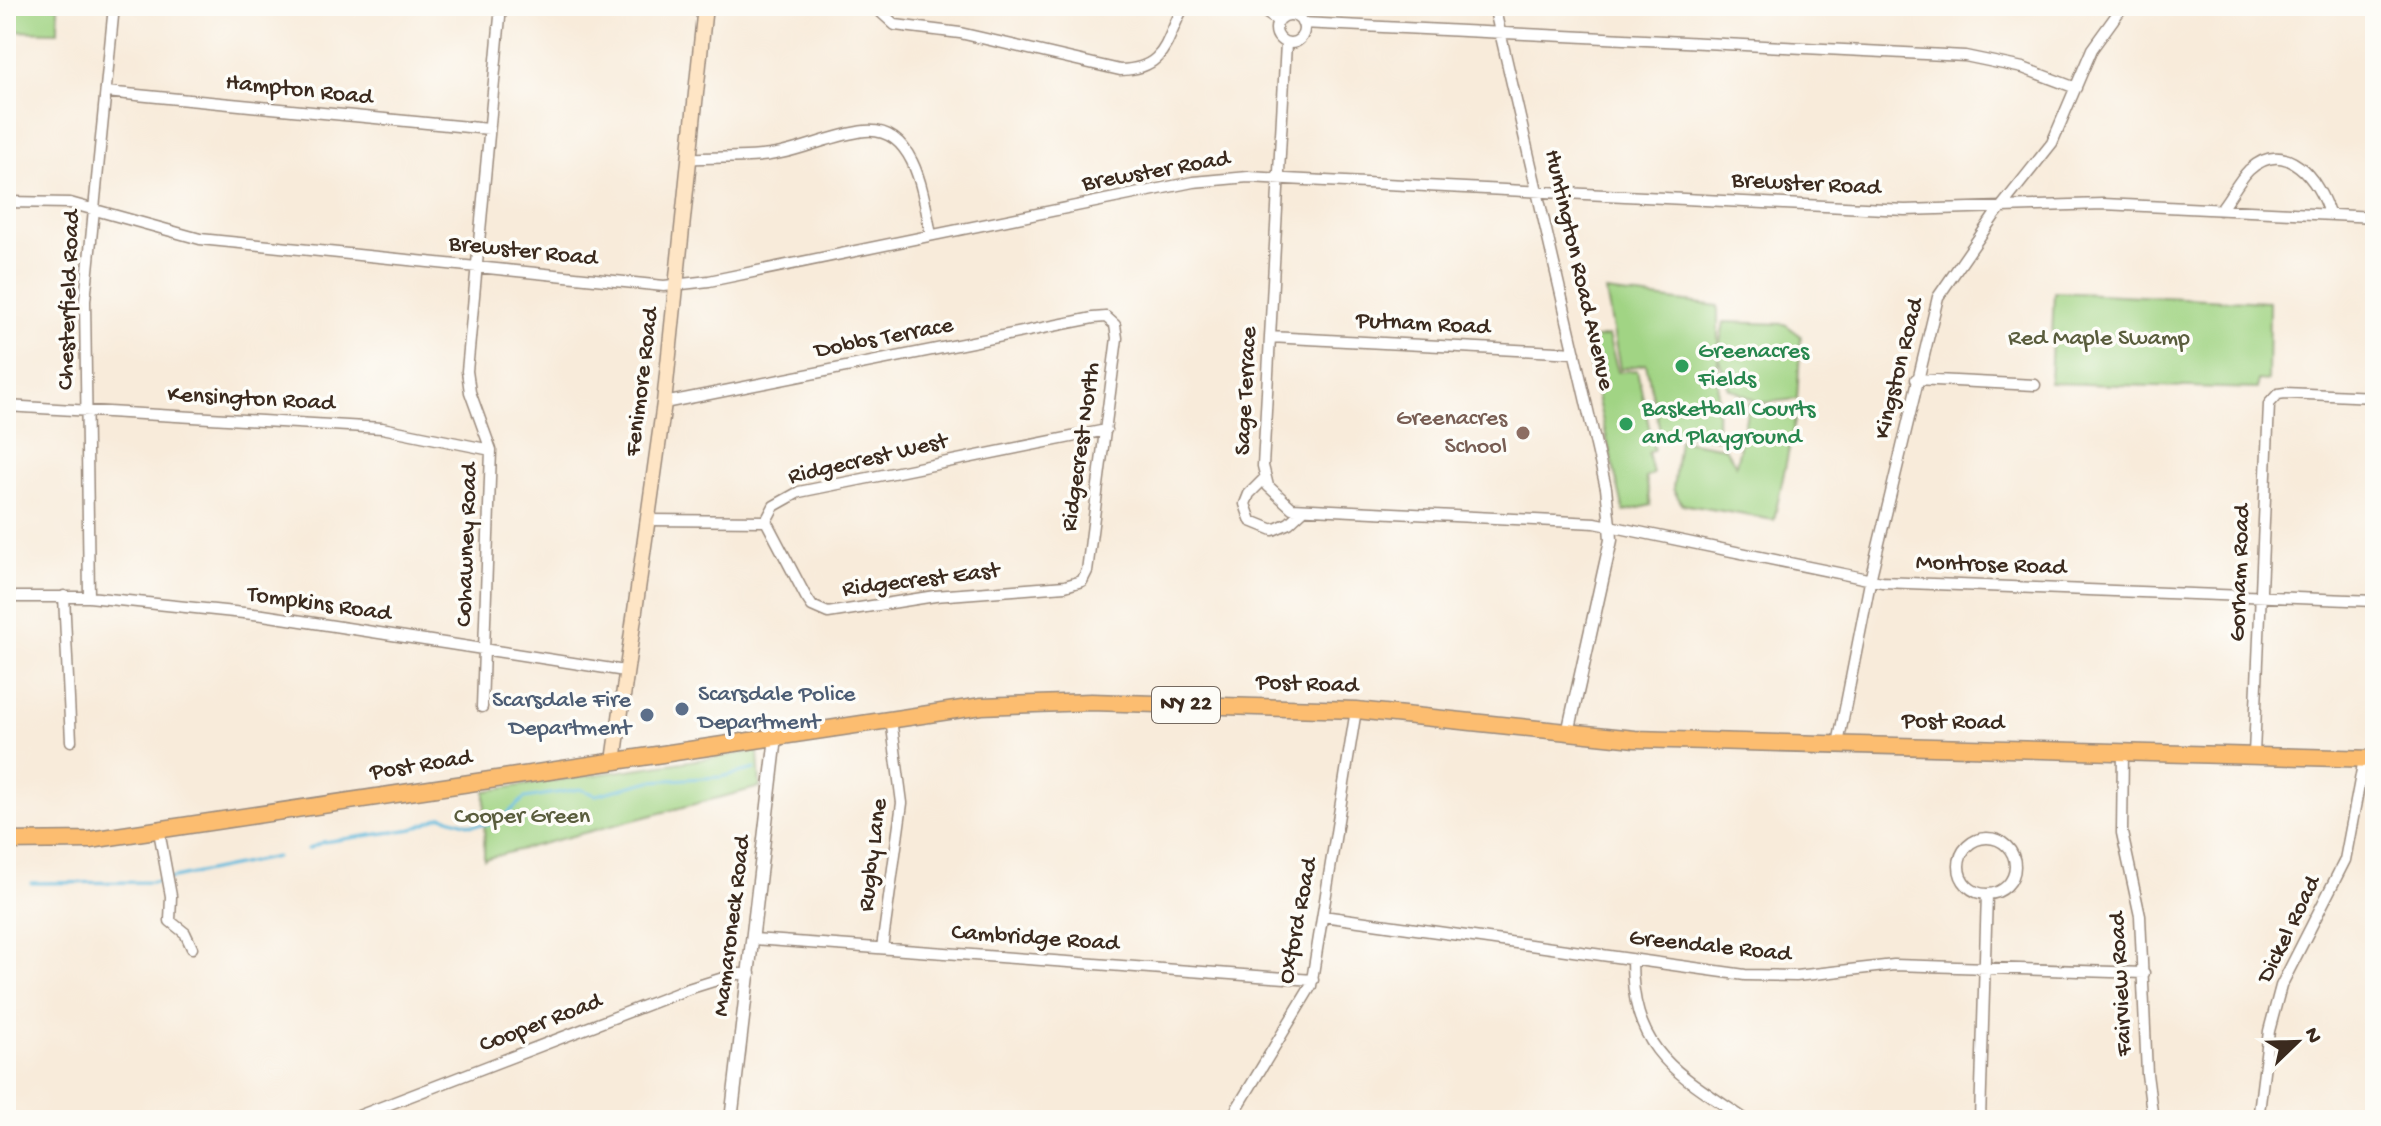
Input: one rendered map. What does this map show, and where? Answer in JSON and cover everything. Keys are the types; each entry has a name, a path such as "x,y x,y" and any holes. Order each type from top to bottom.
{"main road":[{"name":"Fenimore Road","path":"614,761 664,403 705,6"},
{"name":"Post Road","path":"6,841 79,841 159,831 891,719 982,706 1050,701 1356,710 1635,739 2370,759"}],"street":[{"name":"Chesterfield Road","path":"89,597 85,301 114,6"},
{"name":"Cohawney Road","path":"482,707 491,450 468,383 475,268 501,6"},
{"path":"874,6 895,25 960,33 1120,70 1137,69 1154,62 1165,49 1184,6"},
{"path":"1256,6 1278,21"},
{"name":"Huntington Road Avenue","path":"1494,6 1606,488 1610,525 1611,540 1568,733"},
{"name":"Kingston Road","path":"1838,744 1871,580 1933,310 1943,287 2052,143 2099,36 2123,6"},
{"path":"1278,21 1288,16 1302,23 1965,56 2023,68 2076,88"},
{"path":"1278,21 1276,33 1286,43 1298,40 1303,32 1302,23"},
{"name":"Sage Terrace","path":"1286,43 1265,478 1283,502 1303,510"},
{"name":"Hampton Road","path":"106,92 489,129"},
{"path":"688,159 777,154 853,133 870,130 884,134 911,159 931,235"},
{"path":"2220,210 2246,173 2266,160 2279,158 2291,160 2311,176 2329,214"},
{"name":"Brewster Road","path":"6,202 41,200 94,209 200,239 475,268 676,285 1193,182 1278,178 1905,210 2103,204 2375,217"},
{"name":"Dobbs Terrace","path":"664,403 1093,318 1112,320"},
{"name":"Ridgecrest North","path":"1084,579 1117,338 1112,320"},
{"name":"Putnam Road","path":"1270,337 1575,353"},
{"path":"1916,379 2035,385"},
{"name":"Gorham Road","path":"2254,754 2268,412 2275,396 2285,393 2375,397"},
{"name":"Kensington Road","path":"6,406 382,428 491,450"},
{"name":"Ridgecrest West","path":"766,521 781,501 799,492 1106,430"},
{"path":"1265,478 1249,494 1245,504 1251,521 1273,530 1289,523 1303,510 1610,525"},
{"path":"648,520 766,521"},
{"name":"Ridgecrest East","path":"766,521 812,606 828,613 935,596 1065,586 1084,579"},
{"name":"Montrose Road","path":"1610,525 1871,580 2375,601"},
{"path":"64,596 71,741"},
{"name":"Tompkins Road","path":"6,597 89,597 263,615 625,671"},
{"name":"Oxford Road","path":"1230,1120 1313,980 1356,710"},
{"name":"Rugby Lane","path":"882,948 902,803 891,719"},
{"name":"Mamaroneck Road","path":"731,1120 776,737"},
{"name":"Fairview Road","path":"2123,751 2122,833 2139,907 2147,1074 2153,1120"},
{"name":"Dickel Road","path":"2258,1120 2269,1031 2281,986 2345,860 2370,759"},
{"path":"159,831 169,885 170,921 185,933 192,948"},
{"path":"1983,838 2007,845 2015,862 2012,879 2006,887 1987,894 1968,886 1959,867 1967,846 1983,838"},
{"path":"1980,1120 1987,894"},
{"name":"Greendale Road","path":"1323,916 1770,977 1894,965 2144,973"},
{"name":"Cambridge Road","path":"754,939 1313,980"},
{"path":"1632,960 1642,1022 1655,1051 1667,1065 1746,1120"},
{"name":"Cooper Road","path":"348,1120 688,989 736,974 750,974"}],"green space":[{"path":"6,6 58,6 58,32 6,31"},
{"name":"Greenacres Fields","path":"1606,292 1718,306 1718,352 1724,322 1785,324 1801,336 1797,399 1760,403 1729,388 1718,357 1717,439 1660,431 1646,364 1620,369"},
{"name":"Red Maple Swamp","path":"2054,292 2269,302 2268,381 2257,380 2257,389 2050,383"},
{"name":"Basketball Courts and Playground","path":"1608,336 1618,372 1637,370 1654,450 1648,453 1653,474 1646,478 1651,505 1624,512 1584,341"},
{"path":"1749,403 1797,411 1774,520 1682,504 1673,489 1679,440 1725,448 1736,465"},
{"name":"Cooper Green","path":"758,751 760,787 484,859 485,791"}],"waterway":[{"path":"308,849 323,842 413,829 442,816 472,825 495,824 525,798 580,789 596,795 651,781 721,777 755,769"},
{"path":"31,883 154,882 276,857"}],"place":[{"name":"Greenacres Fields","path":"1682,366"},
{"name":"Basketball Courts and Playground","path":"1626,424"},
{"name":"Greenacres School","path":"1523,433"},
{"name":"Scarsdale Police Department","path":"682,709"},
{"name":"Scarsdale Fire Department","path":"647,715"}]}
